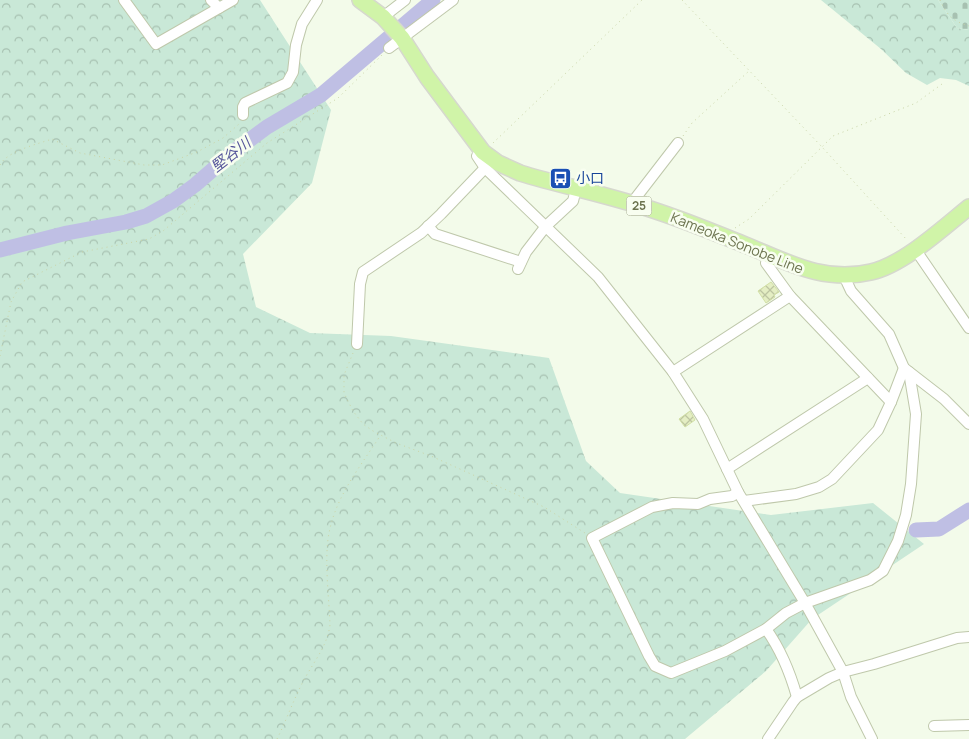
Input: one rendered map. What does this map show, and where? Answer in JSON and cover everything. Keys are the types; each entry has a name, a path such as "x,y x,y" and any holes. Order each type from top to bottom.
{"main road":[{"name":"Kameoka Sonobe Line","path":"360,0 383,17 402,38 427,77 483,152 498,163 520,173 658,211 808,271 844,276 874,272 895,262 915,249 969,207"}],"street":[{"path":"124,0 156,44 233,0"},
{"path":"211,0 219,8"},
{"path":"243,115 245,103 287,83 293,72 296,45 302,24 316,0"},
{"path":"383,17 405,0"},
{"path":"388,48 454,0"},
{"path":"631,204 678,142"},
{"path":"483,152 477,156 485,168 598,277 673,372 703,418 738,492 843,672 855,705 872,739"},
{"path":"357,344 360,284 363,272 428,226 485,168"},
{"path":"428,226 435,234 520,266 526,252 546,226 573,201 576,189"},
{"path":"915,249 969,328"},
{"path":"769,255 766,263 790,296 891,402"},
{"path":"738,492 732,496 710,499 698,504 673,503 652,507 592,538 655,666 671,673 725,651 766,629 786,613 804,603 870,580 883,571 892,556 906,515 911,484 916,414 907,370 889,334 851,291 844,276"},
{"path":"673,372 790,296"},
{"path":"744,502 796,494 819,487 832,478 878,430 907,370"},
{"path":"907,370 944,399 969,424"},
{"path":"727,469 868,378"},
{"path":"766,629 778,645 789,668 797,697"},
{"path":"768,739 797,697 829,678 843,672 957,638 969,637"},
{"path":"934,726 969,725"}],"path":[{"path":"483,152 642,0"},
{"path":"682,0 822,147 915,249"},
{"path":"940,0 948,14 956,22 969,26"},
{"path":"0,356 11,302 22,282 82,252 149,239 163,231 267,143 338,98 388,48"},
{"path":"678,142 692,123 749,71"},
{"path":"730,239 733,229 749,219 833,136 916,103 942,84"},
{"path":"0,165 2,160 24,148 52,140 80,152 144,165 162,165 197,152 223,138 239,124 243,115"},
{"path":"357,344 344,375 345,397 363,424 381,435 491,482 544,508 592,538"},
{"path":"277,739 299,689 317,660 329,632 327,549 328,535 335,510 342,494 381,435"}],"green space":[{"path":"0,0 260,0 331,110 312,183 243,254 256,307 310,333 391,336 549,358 586,461 620,493 771,515 873,503 924,544 812,619 766,671 685,739 0,739"},
{"path":"821,0 938,0 957,28 969,30 969,86 956,80 940,78 927,85 906,73 881,49"},
{"path":"938,0 969,0 969,30 957,28"}],"building":[{"path":"771,282 779,292 766,303 758,291"},
{"path":"690,411 695,420 685,427 679,419"}],"waterway":[{"name":"堅谷川","path":"0,250 67,233 126,222 146,216 173,201 267,127 321,95 433,0"},
{"path":"916,530 939,529 969,510"}],"place":[{"name":"小口","path":"560,178"}]}
